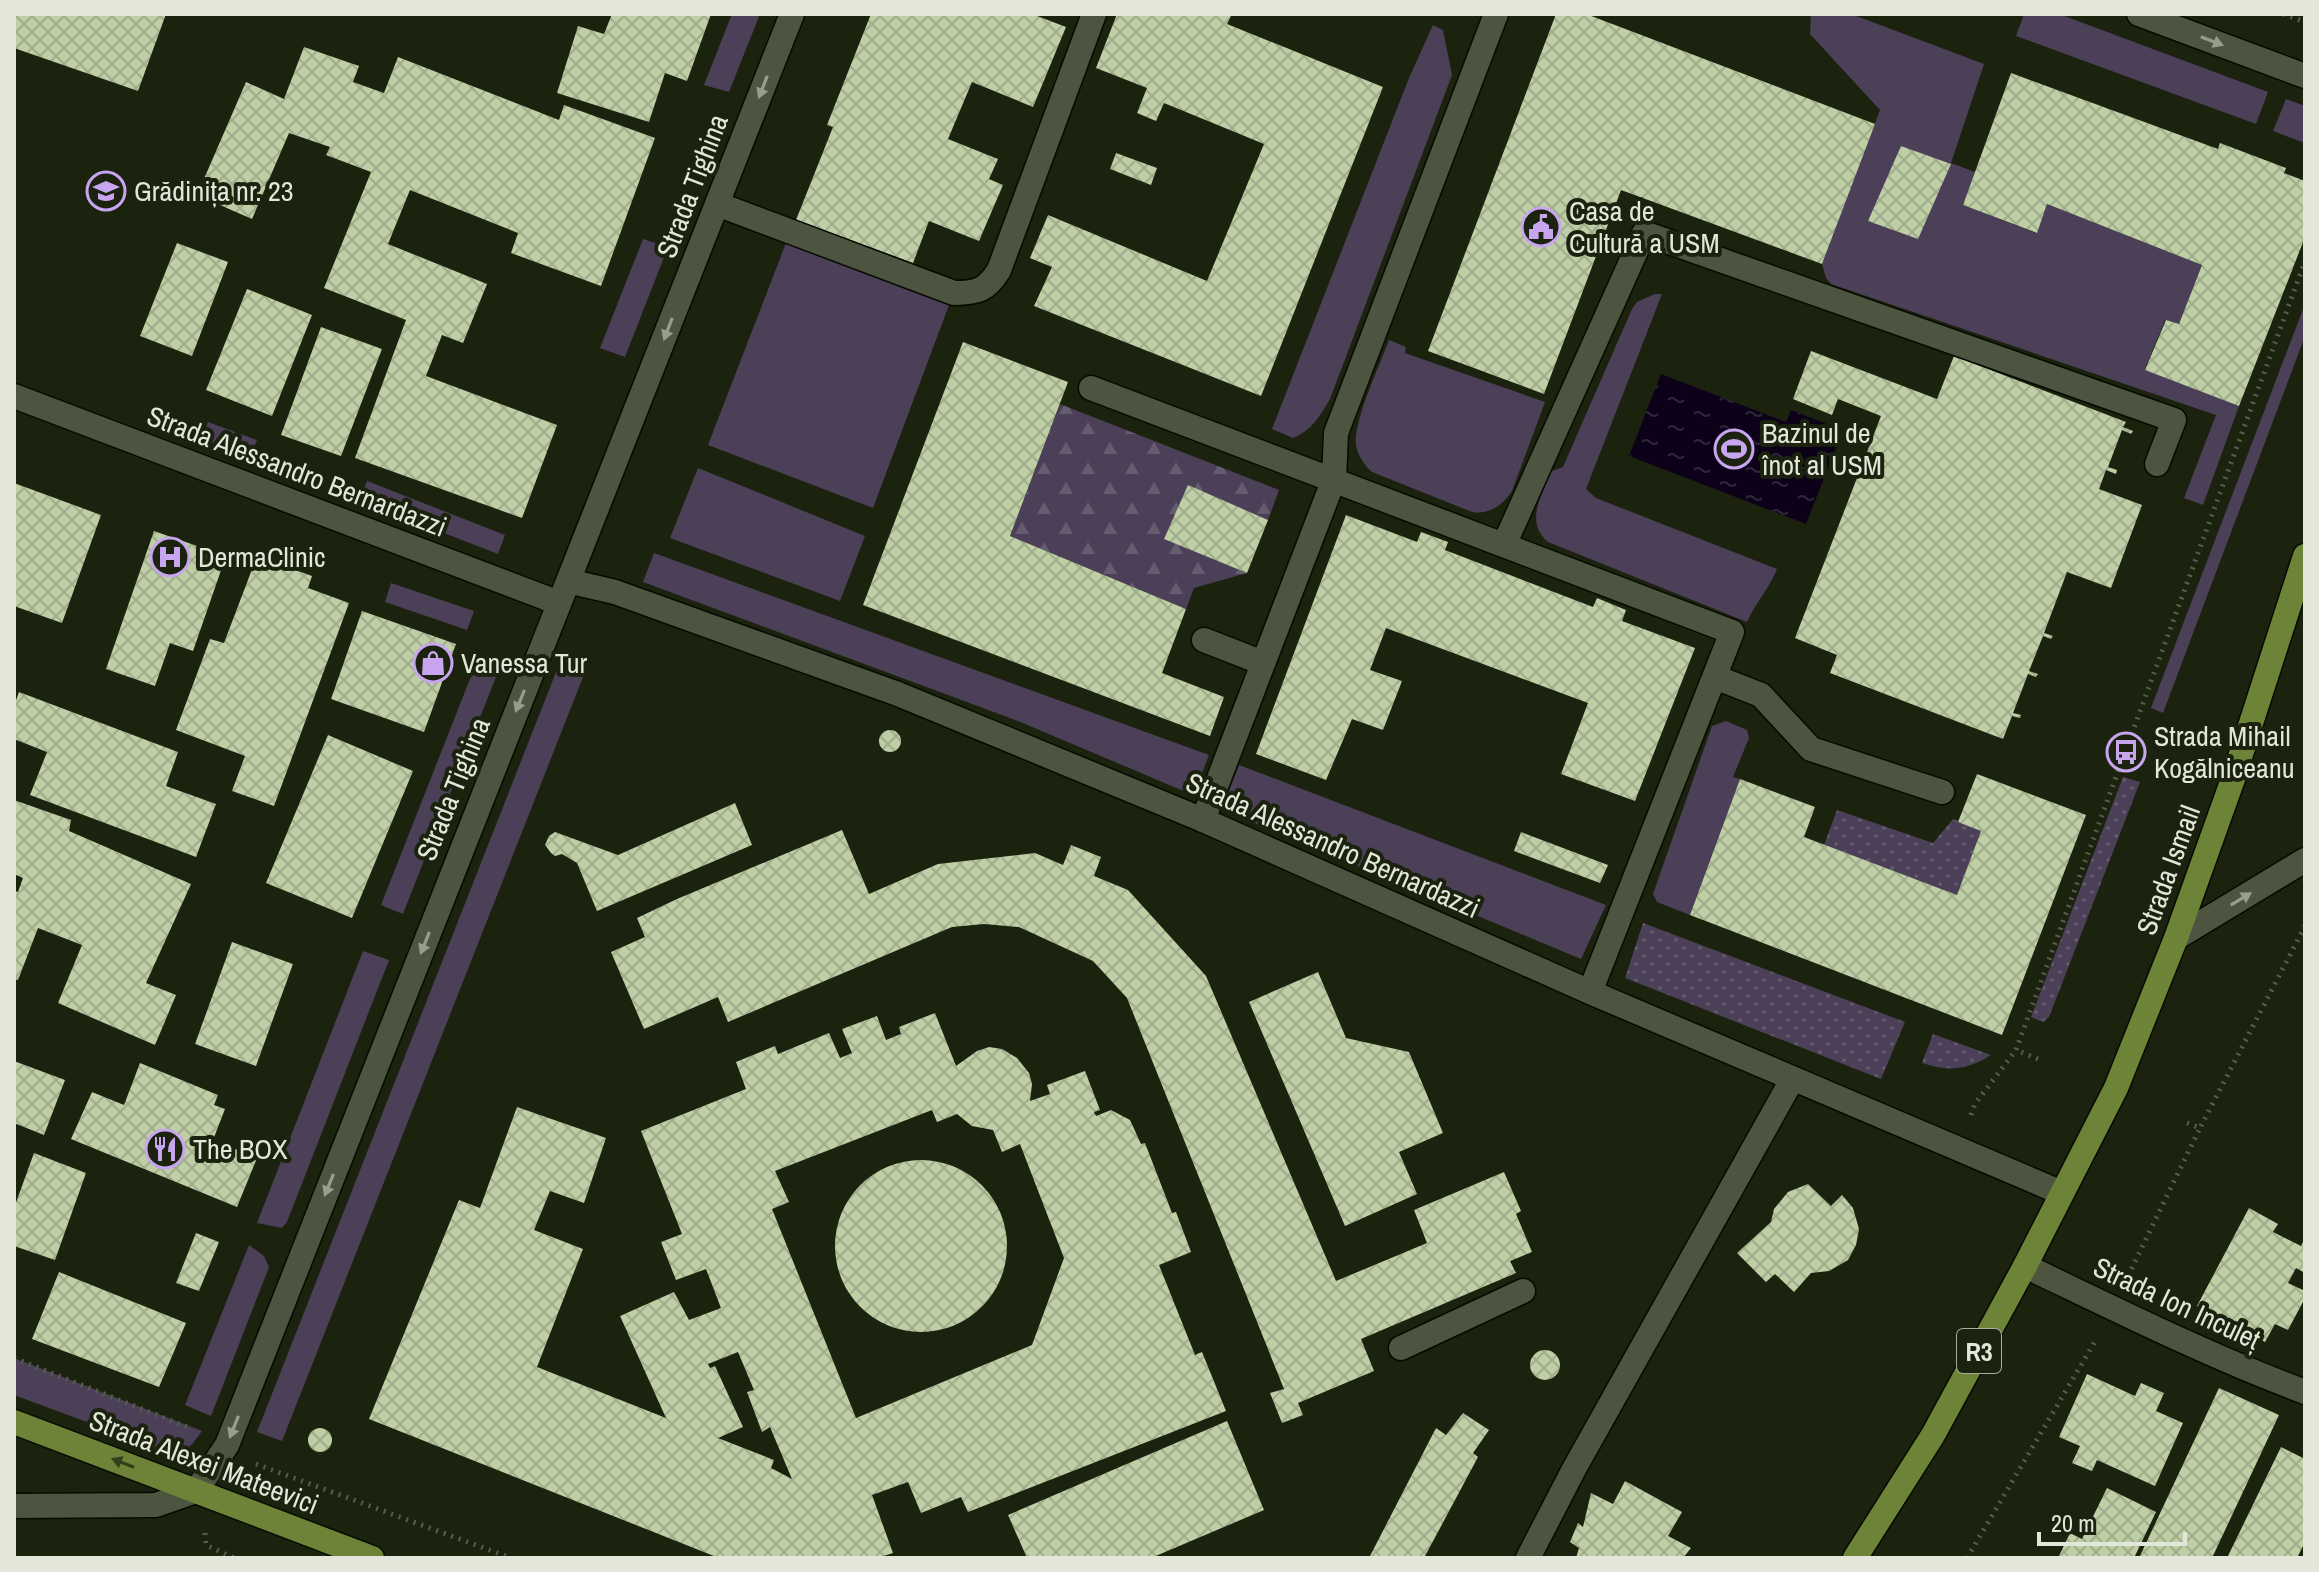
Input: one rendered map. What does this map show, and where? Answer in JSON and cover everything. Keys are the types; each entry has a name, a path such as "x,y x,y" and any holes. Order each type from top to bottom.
{"main road":[{"name":"Strada Ismail","path":"2062,1193 2116,1088 2176,938 2233,779 2305,556"},
{"name":"R3","path":"1855,1558 1933,1435 2062,1193"},
{"name":"Strada Alexei Mateevici","path":"14,1422 372,1558"}],"street":[{"name":"Strada Tighina","path":"196,1491 227,1445 792,14"},
{"path":"717,204 954,293 975,293 990,286 999,270 1094,14"},
{"path":"1203,820 1334,479 1336,433 1496,14"},
{"path":"2139,14 2305,76"},
{"path":"1504,545 1644,233 2174,420 2157,464"},
{"path":"1091,388 1732,632 1590,992"},
{"name":"Strada Alessandro Bernardazzi","path":"14,396 564,592 615,592 898,694 1203,820 1792,1080 2062,1193"},
{"path":"1204,640 1263,663"},
{"path":"1715,677 1761,695 1811,749 1942,792"},
{"path":"2176,938 2305,860"},
{"path":"1528,1558 1582,1455 1792,1080"},
{"name":"Strada Ion Inculeț","path":"2025,1266 2113,1309 2305,1392"},
{"path":"1401,1348 1523,1291"},
{"path":"14,1506 156,1505 196,1491"}],"path":[{"path":"2283,14 2305,22"},
{"path":"1957,1149 1975,1104 2016,1050 2305,261"},
{"path":"1967,1558 2113,1309 2200,1128 2305,926"},
{"path":"2016,1050 2038,1059"},
{"path":"2187,1123 2200,1128"}],"green space":[{"path":"732,14 760,14 729,92 704,85"},
{"path":"1811,14 1851,14 1984,64 1951,163 1975,172 1963,205 2036,233 2047,204 2202,265 2179,324 2165,320 2145,369 2239,406 2203,505 2184,498 2216,415 1831,284 1826,278 1822,264 1880,110 1810,34"},
{"path":"2024,14 2059,14 2268,92 2256,124 2016,36"},
{"path":"1433,25 1443,30 1452,75 1330,399 1310,427 1293,438 1272,429 1409,78"},
{"path":"2286,99 2305,106 2305,143 2273,131"},
{"path":"643,239 668,247 625,357 600,348"},
{"path":"786,243 949,305 873,508 708,445"},
{"path":"1662,294 1586,489 1596,498 1777,569 1747,622 1548,542 1537,526 1537,508 1544,489 1552,471 1563,467 1632,309 1637,302"},
{"path":"2305,304 2305,336 2163,713 2151,708"},
{"path":"1389,340 1406,347 1405,353 1545,402 1512,491 1495,508 1472,512 1372,472 1362,460 1356,435 1368,393"},
{"path":"1060,404 1279,490 1268,520 1188,486 1165,539 1247,573 1194,588 1186,609 1010,536"},
{"path":"208,422 257,440 249,459 201,441"},
{"path":"698,468 865,536 840,601 670,538"},
{"path":"367,481 505,535 498,554 359,500"},
{"path":"654,553 1209,755 1193,795 1018,721 643,582"},
{"path":"391,583 474,611 467,630 385,602"},
{"path":"479,656 501,664 403,914 381,905"},
{"path":"562,657 587,667 282,1441 257,1432"},
{"path":"1726,721 1747,730 1749,738 1733,777 1740,779 1690,915 1657,902 1653,894 1712,726"},
{"path":"1239,765 1606,905 1581,959 1228,812 1225,801"},
{"path":"2123,777 2140,782 2049,1017 2043,1022 2031,1017"},
{"path":"1837,810 1933,843 1953,819 1981,831 1957,895 1824,845"},
{"path":"1643,923 1905,1022 1881,1079 1625,978"},
{"path":"363,951 389,960 287,1222 282,1228 257,1223"},
{"path":"1933,1034 1991,1055 1958,1068 1922,1063"},
{"path":"249,1245 264,1256 269,1267 211,1416 185,1405"},
{"path":"14,1358 202,1431 186,1449 162,1450 14,1395"}],"water":[{"name":"Bazinul de înot al USM","path":"1661,374 1786,422 1791,410 1827,424 1822,436 1838,443 1806,524 1629,456"}],"building":[{"path":"14,14 166,14 138,91 14,48"},
{"path":"612,14 711,14 687,81 665,73 649,122 557,93 578,26 604,34"},
{"path":"871,14 1032,14 1066,27 1033,107 972,82 948,139 998,159 989,179 1003,185 979,241 929,221 913,263 796,220 833,127 827,125"},
{"path":"1117,14 1232,14 1227,24 1383,87 1261,396 1034,306 1052,267 1030,258 1048,215 1207,281 1264,144 1164,103 1156,121 1137,113 1147,88 1096,68"},
{"name":"Casa de Cultură a USM","path":"1556,14 1586,14 1875,124 1822,264 1621,190 1544,394 1428,351"},
{"path":"304,47 359,66 353,82 384,93 398,57 559,120 564,105 655,138 601,286 511,253 518,233 410,190 388,244 487,284 463,343 442,335 426,376 557,425 522,518 355,458 406,320 324,288 371,172 326,155 330,147 289,133 252,219 197,195 246,82 284,99"},
{"path":"2011,73 2218,149 2220,143 2286,168 2284,173 2305,181 2305,237 2239,406 2145,370 2166,320 2179,324 2202,265 2047,204 2037,233 1963,205"},
{"path":"1901,146 1951,164 1918,239 1868,221"},
{"path":"1116,153 1157,168 1151,185 1110,169"},
{"path":"177,243 228,262 192,356 140,336"},
{"path":"247,289 312,315 272,416 206,390"},
{"path":"321,327 382,349 341,456 281,435"},
{"path":"963,342 1068,382 1010,536 1186,609 1162,673 1224,697 1210,736 863,605"},
{"path":"1811,351 1937,399 1954,356 2126,422 2123,427 2133,431 2131,434 2122,430 2108,467 2117,470 2116,474 2106,470 2099,489 2142,505 2111,588 2067,572 2044,633 2053,636 2051,639 2043,636 2029,671 2038,674 2036,677 2028,674 2013,713 2021,715 2020,718 2012,716 2003,739 1830,673 1837,655 1795,638 1881,416 1838,399 1832,415 1793,399"},
{"path":"14,483 101,515 62,623 14,606"},
{"path":"1188,485 1268,520 1247,573 1164,539"},
{"path":"1346,515 1417,542 1421,532 1448,542 1445,550 1593,607 1597,598 1626,610 1622,621 1695,648 1635,801 1561,774 1588,703 1386,628 1370,670 1402,681 1383,730 1352,719 1326,780 1256,754"},
{"path":"154,531 226,556 193,651 170,643 155,686 106,669"},
{"path":"257,556 312,576 308,588 349,603 274,806 232,791 245,756 176,730 210,639 224,643"},
{"path":"362,611 456,644 424,732 331,699"},
{"path":"19,692 178,752 166,786 216,804 196,857 30,795 47,752 14,739 14,706"},
{"path":"890,730 898,733 901,741 898,749 890,752 882,749 879,741 882,733"},
{"path":"328,735 413,771 352,918 266,883"},
{"path":"1977,774 2086,815 2002,1035 1690,915 1740,779 1815,807 1804,837 1957,895 1981,831 1958,822"},
{"path":"14,800 71,820 69,831 191,884 146,983 176,995 155,1045 58,1003 82,945 38,928 18,980 14,979 14,891 18,892 23,878 14,874"},
{"path":"735,803 752,845 597,911 577,863 562,854 555,856 545,845 555,832 618,855"},
{"path":"842,830 869,894 938,864 1035,853 1063,865 1071,845 1101,857 1094,876 1128,890 1206,976 1336,1281 1427,1243 1414,1210 1504,1172 1521,1211 1516,1214 1532,1252 1510,1261 1516,1273 1361,1339 1374,1371 1298,1403 1303,1415 1282,1423 1270,1393 1284,1389 1127,998 1093,961 1019,927 984,924 952,927 728,1022 718,997 644,1029 611,952 645,937 637,918"},
{"path":"1521,832 1608,865 1600,883 1514,851"},
{"path":"232,942 293,964 256,1066 195,1044"},
{"path":"1318,972 1346,1038 1409,1052 1443,1133 1399,1152 1417,1194 1345,1226 1249,1002"},
{"path":"935,1013 956,1066 977,1051 989,1047 1002,1049 1017,1058 1029,1073 1032,1084 1030,1101 1050,1094 1047,1085 1085,1071 1100,1110 1094,1112 1096,1116 1111,1110 1130,1120 1141,1144 1145,1143 1191,1252 1159,1265 1195,1355 1202,1352 1226,1411 968,1512 961,1497 921,1513 908,1482 872,1495 893,1553 877,1558 719,1558 369,1419 459,1200 480,1208 517,1107 606,1138 584,1203 550,1191 534,1230 583,1249 537,1367 666,1418 620,1316 674,1292 689,1320 721,1308 706,1269 676,1280 661,1242 682,1234 641,1131 746,1089 736,1062 775,1046 778,1054 829,1033 840,1058 852,1053 842,1029 877,1016 886,1040 901,1034 899,1027","holes":["932,1110 937,1122 957,1114 972,1126 993,1130 1002,1152 1020,1144 1064,1258 1032,1345 856,1418 772,1209 789,1202 775,1171","738,1352 754,1390 747,1392 762,1432 770,1427 792,1479 771,1468 774,1460 718,1438 743,1427 715,1366 710,1368 708,1364"]},
{"path":"14,1061 65,1080 44,1135 14,1123"},
{"name":"The BOX","path":"140,1063 218,1095 214,1105 225,1109 213,1140 257,1158 237,1207 71,1139 92,1092 124,1105"},
{"path":"34,1153 86,1173 55,1260 14,1246 14,1208"},
{"path":"921,1160 954,1167 982,1185 1000,1213 1007,1246 1000,1279 982,1307 954,1325 921,1332 888,1325 860,1307 842,1279 835,1246 842,1213 860,1185 888,1167"},
{"path":"1808,1184 1831,1206 1842,1195 1853,1208 1859,1229 1856,1245 1848,1260 1829,1271 1811,1273 1794,1292 1775,1274 1766,1282 1737,1253 1771,1222 1774,1209 1788,1192"},
{"path":"2249,1208 2278,1224 2273,1232 2301,1246 2305,1238 2305,1273 2296,1268 2288,1283 2305,1291 2305,1298 2288,1330 2275,1324 2265,1342 2197,1306"},
{"path":"196,1233 219,1242 199,1291 176,1283"},
{"path":"59,1272 186,1323 159,1387 32,1339"},
{"path":"1545,1350 1555,1355 1560,1365 1555,1375 1545,1380 1535,1375 1530,1365 1535,1355"},
{"path":"2087,1374 2135,1396 2141,1383 2164,1393 2156,1411 2183,1423 2155,1486 2097,1460 2092,1471 2072,1463 2080,1446 2059,1437"},
{"path":"2219,1388 2279,1415 2212,1558 2139,1558"},
{"path":"1463,1413 1489,1430 1473,1453 1478,1457 1424,1558 1369,1558 1436,1428 1446,1435"},
{"path":"1227,1421 1264,1510 1151,1558 1027,1558 1008,1515"},
{"path":"320,1428 329,1431 332,1440 329,1449 320,1452 311,1449 308,1440 311,1431"},
{"path":"2281,1447 2305,1459 2305,1542 2297,1558 2227,1558"},
{"path":"1625,1481 1682,1512 1668,1536 1691,1548 1683,1558 1576,1558 1579,1548 1570,1542 1578,1523 1583,1527 1591,1493 1613,1504"},
{"path":"2107,1488 2156,1512 2134,1558 2058,1558 2070,1533 2082,1539"}],"place":[{"name":"Grădinița nr. 23","path":"106,191"},
{"name":"Casa de Cultură a USM","path":"1541,227"},
{"name":"Bazinul de înot al USM","path":"1734,449"},
{"name":"DermaClinic","path":"170,557"},
{"name":"Vanessa Tur","path":"433,663"},
{"name":"Strada Mihail Kogălniceanu","path":"2126,752"},
{"name":"The BOX","path":"165,1149"}]}
